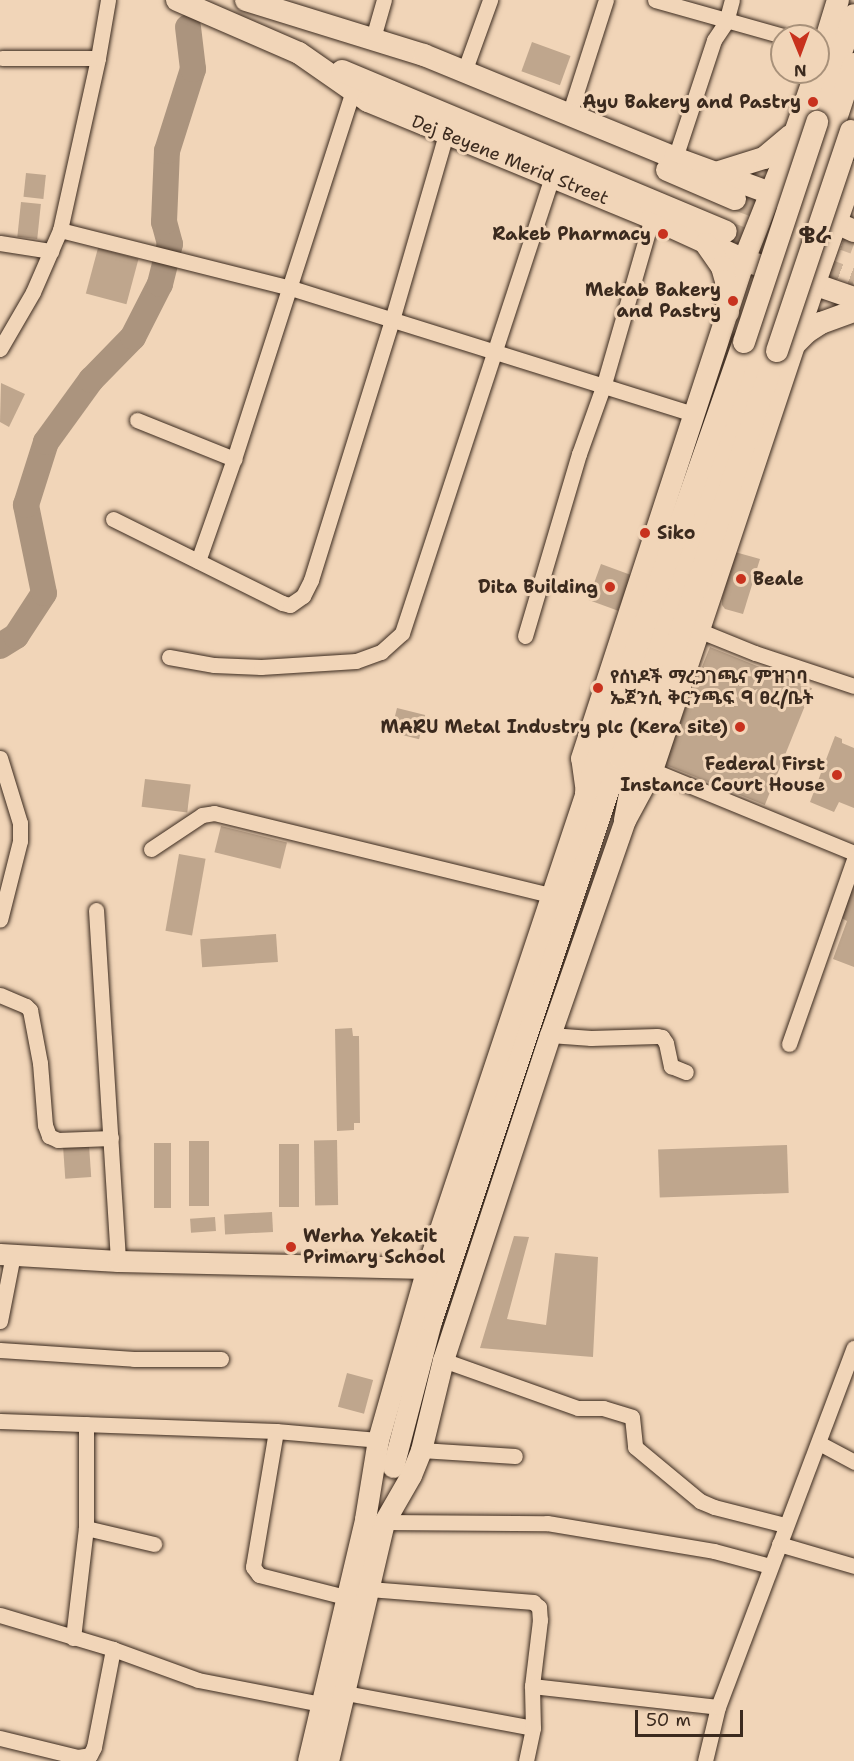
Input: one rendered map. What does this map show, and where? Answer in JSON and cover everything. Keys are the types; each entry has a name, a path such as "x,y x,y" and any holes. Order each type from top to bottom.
{"main road":[{"name":"Dej Beyene Merid Street","path":"177,0 299,53 368,101 652,218 744,260 854,298"},
{"path":"830,24 838,0"},
{"path":"260,3 373,38 464,72 770,194 845,228"},
{"path":"260,3 735,199"},
{"path":"308,1761 369,1589 375,1520 378,1440 427,1268 586,792 744,342 854,15"},
{"path":"299,53 726,232"},
{"path":"328,1761 331,1695 345,1598 393,1467 430,1321 619,757 807,211 854,64"},
{"path":"586,792 581,758 744,260 812,84"},
{"path":"625,820 652,770 698,630 852,126"},
{"path":"716,173 764,158 796,130"},
{"path":"375,1520 411,1475 421,1450 443,1360 550,1035 625,820 636,762 786,348 814,285 845,228 853,177"},
{"path":"706,244 722,267 728,312"},
{"path":"786,348 821,323 854,311"},
{"path":"7,1255 118,1261 427,1268"}],"street":[{"path":"1,346 33,292 60,230 98,58 108,0"},
{"path":"373,38 384,0"},
{"path":"464,72 490,0"},
{"path":"569,115 606,0"},
{"path":"655,0 770,33"},
{"path":"675,158 714,40 726,22 732,0"},
{"path":"2,58 98,58"},
{"path":"198,561 291,288 353,90"},
{"path":"113,519 282,603 290,605 303,596 311,580 392,320 446,134"},
{"path":"169,657 214,664 261,667 356,661 381,652 402,633 552,178"},
{"path":"525,636 579,454 604,384 652,218"},
{"path":"60,230 186,264 291,288 694,414"},
{"path":"0,243 51,251"},
{"path":"137,420 234,459"},
{"path":"698,630 755,653 854,686"},
{"path":"0,758 12,788 20,823 20,841 0,920"},
{"path":"652,770 854,853"},
{"path":"152,849 202,815 214,813 551,895"},
{"path":"789,1044 854,859"},
{"path":"96,910 118,1261"},
{"path":"0,995 26,1006 30,1011 40,1063 45,1125 49,1136 58,1140 111,1138"},
{"path":"550,1035 591,1038 662,1037 666,1043 672,1066 675,1069 686,1071"},
{"path":"0,1321 7,1255"},
{"path":"705,1761 718,1707 785,1525 819,1443 854,1348"},
{"path":"0,1350 134,1359 220,1359"},
{"path":"443,1360 578,1408 603,1408 632,1417 635,1448 700,1501 714,1507 785,1525"},
{"path":"0,1421 276,1431 378,1440"},
{"path":"73,1638 86,1528 86,1424"},
{"path":"276,1431 253,1567 259,1575 345,1598"},
{"path":"819,1443 854,1462"},
{"path":"421,1450 515,1456"},
{"path":"375,1520 547,1523 714,1551 770,1566"},
{"path":"86,1528 154,1544"},
{"path":"778,1544 854,1566"},
{"path":"369,1589 533,1602 539,1607 540,1620 532,1686 532,1728 526,1761"},
{"path":"0,1616 113,1649 198,1680 331,1695 532,1728"},
{"path":"0,1737 78,1757 90,1755 94,1747 113,1649"},
{"path":"532,1686 718,1707"}],"building":[{"path":"532,42 571,56 560,85 521,71"},
{"path":"26,173 46,175 43,199 23,197"},
{"path":"21,202 41,204 37,239 17,237"},
{"path":"98,248 139,259 126,304 86,293"},
{"path":"1,383 25,394 9,427 0,422"},
{"name":"Beale","path":"735,552 760,559 743,614 725,609 722,605"},
{"name":"Dita Building","path":"601,564 631,575 618,611 588,600"},
{"name":"MARU Metal Industry plc (Kera site)","path":"710,647 812,688 765,805 663,764"},
{"path":"397,708 425,715 419,739 391,732"},
{"name":"Federal First Instance Court House","path":"835,736 842,739 842,743 854,748 854,808 839,802 834,812 810,802"},
{"path":"145,779 191,785 187,812 142,807"},
{"path":"221,826 287,842 280,869 214,852"},
{"path":"179,854 206,859 192,936 165,931"},
{"path":"854,867 854,967 833,959 847,921 836,915"},
{"path":"276,934 278,962 202,967 200,939"},
{"path":"352,1028 353,1036 359,1036 360,1123 354,1123 354,1130 337,1131 335,1029"},
{"path":"314,1140 337,1140 338,1205 315,1205"},
{"path":"189,1141 209,1141 209,1206 189,1206"},
{"path":"154,1143 171,1143 171,1208 154,1208"},
{"path":"279,1144 299,1144 299,1207 279,1207"},
{"path":"89,1145 91,1177 65,1179 63,1147"},
{"path":"787,1145 789,1193 660,1197 658,1150"},
{"path":"272,1212 273,1232 225,1234 224,1215"},
{"path":"215,1217 216,1231 191,1233 190,1219"},
{"path":"514,1236 529,1237 507,1319 546,1325 555,1253 598,1257 593,1357 480,1348"},
{"path":"347,1373 373,1380 364,1414 338,1407"}],"waterway":[{"path":"0,646 16,636 44,593 26,505 46,442 91,380 133,337 160,284 170,244 164,222 167,151 193,69 188,27"}],"tunnel":[{"path":"735,199 782,216"},
{"path":"813,228 854,243"},
{"path":"726,232 854,280"}],"place":[{"name":"Ayu Bakery and Pastry","path":"813,102"},
{"name":"Rakeb Pharmacy","path":"663,234"},
{"name":"Mekab Bakery and Pastry","path":"733,301"},
{"name":"Siko","path":"645,533"},
{"name":"Beale","path":"741,579"},
{"name":"Dita Building","path":"610,587"},
{"name":"የሰነዶች ማረጋገጫና ምዝገባ ኤጀንሲ ቅርንጫፍ 9 ፀረ/ቤት","path":"598,688"},
{"name":"MARU Metal Industry plc (Kera site)","path":"740,727"},
{"name":"Federal First Instance Court House","path":"837,775"},
{"name":"Werha Yekatit Primary School","path":"291,1247"}],"district":[{"name":"ቄራ","path":"815,236"}]}
